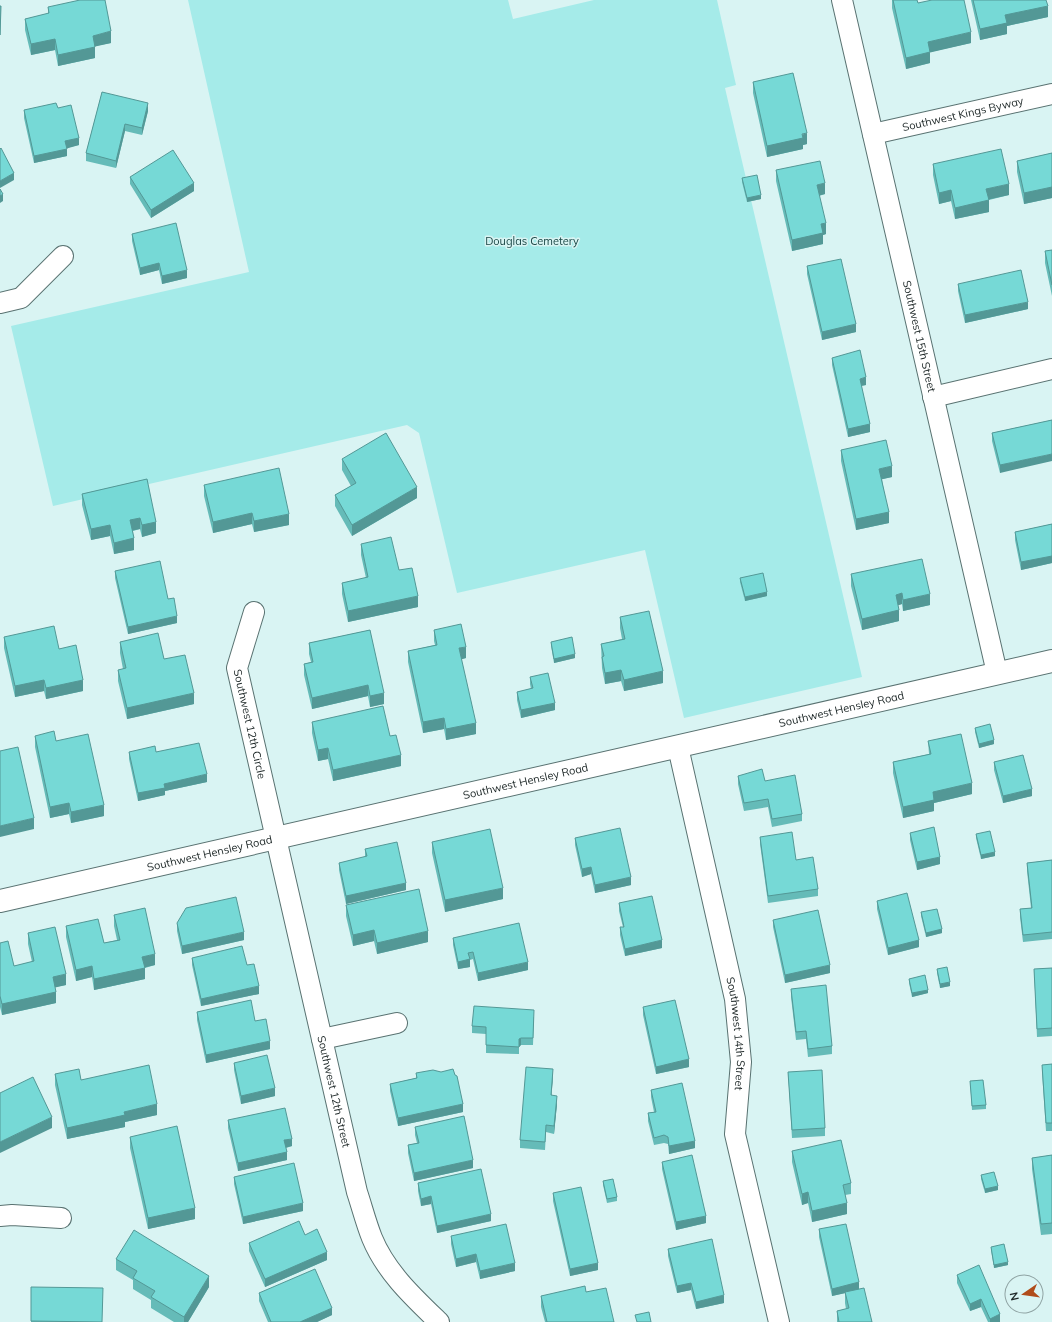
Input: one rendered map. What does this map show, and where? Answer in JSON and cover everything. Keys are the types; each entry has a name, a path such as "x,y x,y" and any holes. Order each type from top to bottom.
{"street":[{"name":"Southwest 15th Street","path":"842,0 997,673"},
{"name":"Southwest Kings Byway","path":"873,134 1052,94"},
{"path":"0,303 21,298 63,256"},
{"path":"933,396 1052,369"},
{"name":"Southwest 12th Circle","path":"254,612 237,668 276,838"},
{"name":"Southwest Hensley Road","path":"0,902 1052,661"},
{"name":"Southwest 14th Street","path":"678,747 735,999 741,1062 735,1134 779,1322"},
{"name":"Southwest 12th Street","path":"276,838 357,1192 372,1239 386,1265 402,1285 439,1322"},
{"path":"322,1039 397,1023"},
{"path":"0,1216 12,1215 61,1218"}],"green space":[{"name":"Douglas Cemetery","path":"188,0 508,0 513,19 594,0 717,0 736,85 725,88 862,677 684,718 645,550 457,593 419,433 407,425 53,506 11,326 249,272"}],"building":[{"path":"80,0 105,0 111,31 93,36 95,47 58,55 55,39 31,44 25,19 49,13 48,7"},
{"path":"893,0 917,0 918,3 932,0 964,0 971,32 928,42 930,52 906,58"},
{"path":"973,0 1046,0 1048,6 1005,15 1007,23 980,29"},
{"path":"0,6 1,6 0,35"},
{"path":"793,73 807,133 802,134 803,138 767,146 753,82"},
{"path":"102,92 148,103 142,128 125,124 116,161 86,153"},
{"path":"56,103 58,108 71,105 79,138 65,141 67,149 34,156 24,110"},
{"path":"1,148 14,173 0,181 0,149"},
{"path":"1001,149 1009,184 986,189 989,200 955,208 951,190 939,193 933,164"},
{"path":"173,150 194,183 151,210 130,177"},
{"path":"1052,153 1052,187 1024,193 1017,161"},
{"path":"820,161 825,183 817,185 826,223 821,224 823,233 792,240 776,170"},
{"path":"757,175 761,195 747,198 742,178"},
{"path":"0,189 3,194 0,196"},
{"path":"176,223 187,270 162,276 159,263 140,268 132,234"},
{"path":"1052,250 1052,285 1045,251"},
{"path":"841,259 856,324 822,332 807,266"},
{"path":"1021,270 1028,302 965,315 958,284"},
{"path":"860,350 866,377 860,379 870,424 848,429 832,358"},
{"path":"1052,420 1052,454 1000,465 992,433"},
{"path":"386,433 417,487 352,525 335,495 356,483 342,459"},
{"path":"886,440 892,466 879,469 889,512 856,519 841,450"},
{"path":"279,468 289,514 254,521 252,513 213,522 204,485"},
{"path":"147,479 156,522 142,525 140,518 130,520 134,538 114,543 110,525 91,529 82,494"},
{"path":"1052,524 1052,556 1021,562 1015,532"},
{"path":"391,537 399,570 412,568 418,596 348,611 342,583 368,577 361,544"},
{"path":"922,559 930,594 903,600 902,593 896,595 899,610 862,619 851,574"},
{"path":"160,561 168,599 174,598 177,616 128,627 115,571"},
{"path":"763,573 767,592 745,597 740,578"},
{"path":"649,611 663,671 624,680 621,670 605,673 602,657 604,656 601,644 625,639 620,617"},
{"path":"461,624 466,647 459,648 476,723 446,729 444,718 423,722 408,651 437,645 434,630"},
{"path":"54,626 59,649 76,645 83,680 46,688 44,680 15,686 4,637"},
{"path":"370,630 384,693 370,696 368,685 312,698 304,664 313,662 309,643"},
{"path":"158,633 164,659 185,655 194,693 127,708 118,670 126,668 120,642"},
{"path":"572,637 575,654 554,659 551,642"},
{"path":"548,673 555,703 521,710 517,692 533,688 530,677"},
{"path":"383,706 390,736 396,735 401,755 333,770 328,748 318,750 312,722"},
{"path":"990,724 994,740 979,744 975,728"},
{"path":"54,731 56,741 88,734 104,805 71,812 69,803 50,807 35,736"},
{"path":"961,734 972,783 933,792 934,800 903,807 893,762 931,754 928,741"},
{"path":"199,743 207,774 164,784 165,788 138,793 129,752 155,746 156,752"},
{"path":"18,747 34,818 0,826 0,751"},
{"path":"1023,755 1032,789 1003,796 994,762"},
{"path":"762,769 765,781 795,775 802,814 772,819 768,799 744,803 738,776"},
{"path":"934,827 940,857 917,862 910,833"},
{"path":"620,828 631,877 595,885 591,867 582,869 575,838"},
{"path":"490,829 503,888 445,900 432,842"},
{"path":"990,831 995,852 981,855 976,834"},
{"path":"792,832 796,860 813,857 818,889 768,896 760,837"},
{"path":"397,842 406,883 346,896 339,863 367,856 365,849"},
{"path":"1052,860 1052,932 1023,935 1020,909 1032,908 1027,863"},
{"path":"419,889 428,931 377,943 374,930 353,935 346,905"},
{"path":"907,893 919,940 888,948 877,901"},
{"path":"652,896 662,940 625,949 620,927 624,927 619,903"},
{"path":"236,897 244,932 182,946 177,923 186,908"},
{"path":"145,908 155,954 142,957 145,968 94,979 92,966 76,970 66,926 98,919 104,943 120,940 114,915"},
{"path":"937,909 942,929 926,933 921,912"},
{"path":"818,910 830,965 785,975 773,920"},
{"path":"519,923 528,962 478,973 473,952 468,953 470,959 458,962 453,938"},
{"path":"55,927 66,974 53,977 56,992 2,1004 0,996 0,943 8,941 14,966 34,961 28,933"},
{"path":"242,946 247,965 254,964 259,986 201,999 192,958"},
{"path":"947,967 950,982 940,984 937,969"},
{"path":"1052,968 1052,1028 1037,1029 1034,969"},
{"path":"925,975 928,990 912,993 909,979"},
{"path":"826,985 832,1046 808,1049 806,1031 796,1032 791,989"},
{"path":"251,1000 255,1021 266,1019 270,1041 206,1055 197,1012"},
{"path":"675,1000 689,1059 656,1067 643,1007"},
{"path":"474,1006 534,1010 533,1038 519,1039 519,1047 486,1045 486,1027 472,1026"},
{"path":"267,1055 275,1088 241,1096 234,1063"},
{"path":"1052,1064 1052,1123 1046,1123 1042,1065"},
{"path":"149,1065 157,1104 124,1112 125,1115 67,1128 55,1074 79,1069 81,1080"},
{"path":"526,1067 553,1069 551,1095 557,1096 554,1126 546,1125 545,1142 520,1140"},
{"path":"453,1069 455,1075 457,1076 463,1104 398,1118 390,1084 417,1078 416,1073 433,1070 441,1072"},
{"path":"822,1070 825,1128 792,1130 788,1072"},
{"path":"33,1077 52,1117 0,1142 0,1093"},
{"path":"983,1080 986,1105 972,1106 970,1081"},
{"path":"682,1083 695,1141 669,1146 668,1137 664,1135 654,1138 648,1113 656,1112 651,1090"},
{"path":"285,1108 292,1139 284,1140 287,1152 238,1163 228,1120"},
{"path":"464,1116 473,1160 414,1173 408,1145 419,1143 415,1127"},
{"path":"177,1126 195,1208 148,1218 130,1137"},
{"path":"841,1140 851,1183 843,1185 847,1203 812,1211 808,1192 802,1194 792,1151"},
{"path":"692,1155 706,1216 676,1222 662,1162"},
{"path":"1052,1155 1052,1223 1041,1224 1032,1158"},
{"path":"294,1163 303,1203 243,1217 234,1177"},
{"path":"481,1169 491,1214 437,1226 431,1196 421,1199 418,1183"},
{"path":"994,1172 998,1186 985,1189 981,1175"},
{"path":"613,1179 617,1197 607,1199 603,1181"},
{"path":"581,1187 598,1263 570,1269 553,1193"},
{"path":"299,1221 305,1235 317,1229 327,1252 265,1279 249,1243"},
{"path":"506,1224 515,1263 480,1271 476,1254 456,1259 451,1236"},
{"path":"846,1224 859,1282 832,1289 819,1229"},
{"path":"134,1230 209,1276 184,1317 151,1297 155,1291 133,1278 137,1271 116,1259"},
{"path":"712,1239 724,1295 696,1302 691,1283 677,1286 668,1249"},
{"path":"1004,1244 1008,1262 994,1265 991,1247"},
{"path":"979,1265 1000,1314 990,1319 981,1299 970,1304 957,1275"},
{"path":"315,1269 332,1308 300,1322 271,1322 259,1293"},
{"path":"585,1286 586,1292 606,1288 614,1322 547,1322 541,1296"},
{"path":"31,1287 103,1288 102,1322 31,1321"},
{"path":"864,1288 872,1322 839,1322 837,1311 849,1308 845,1292"},
{"path":"649,1312 651,1322 637,1322 635,1315"}]}
